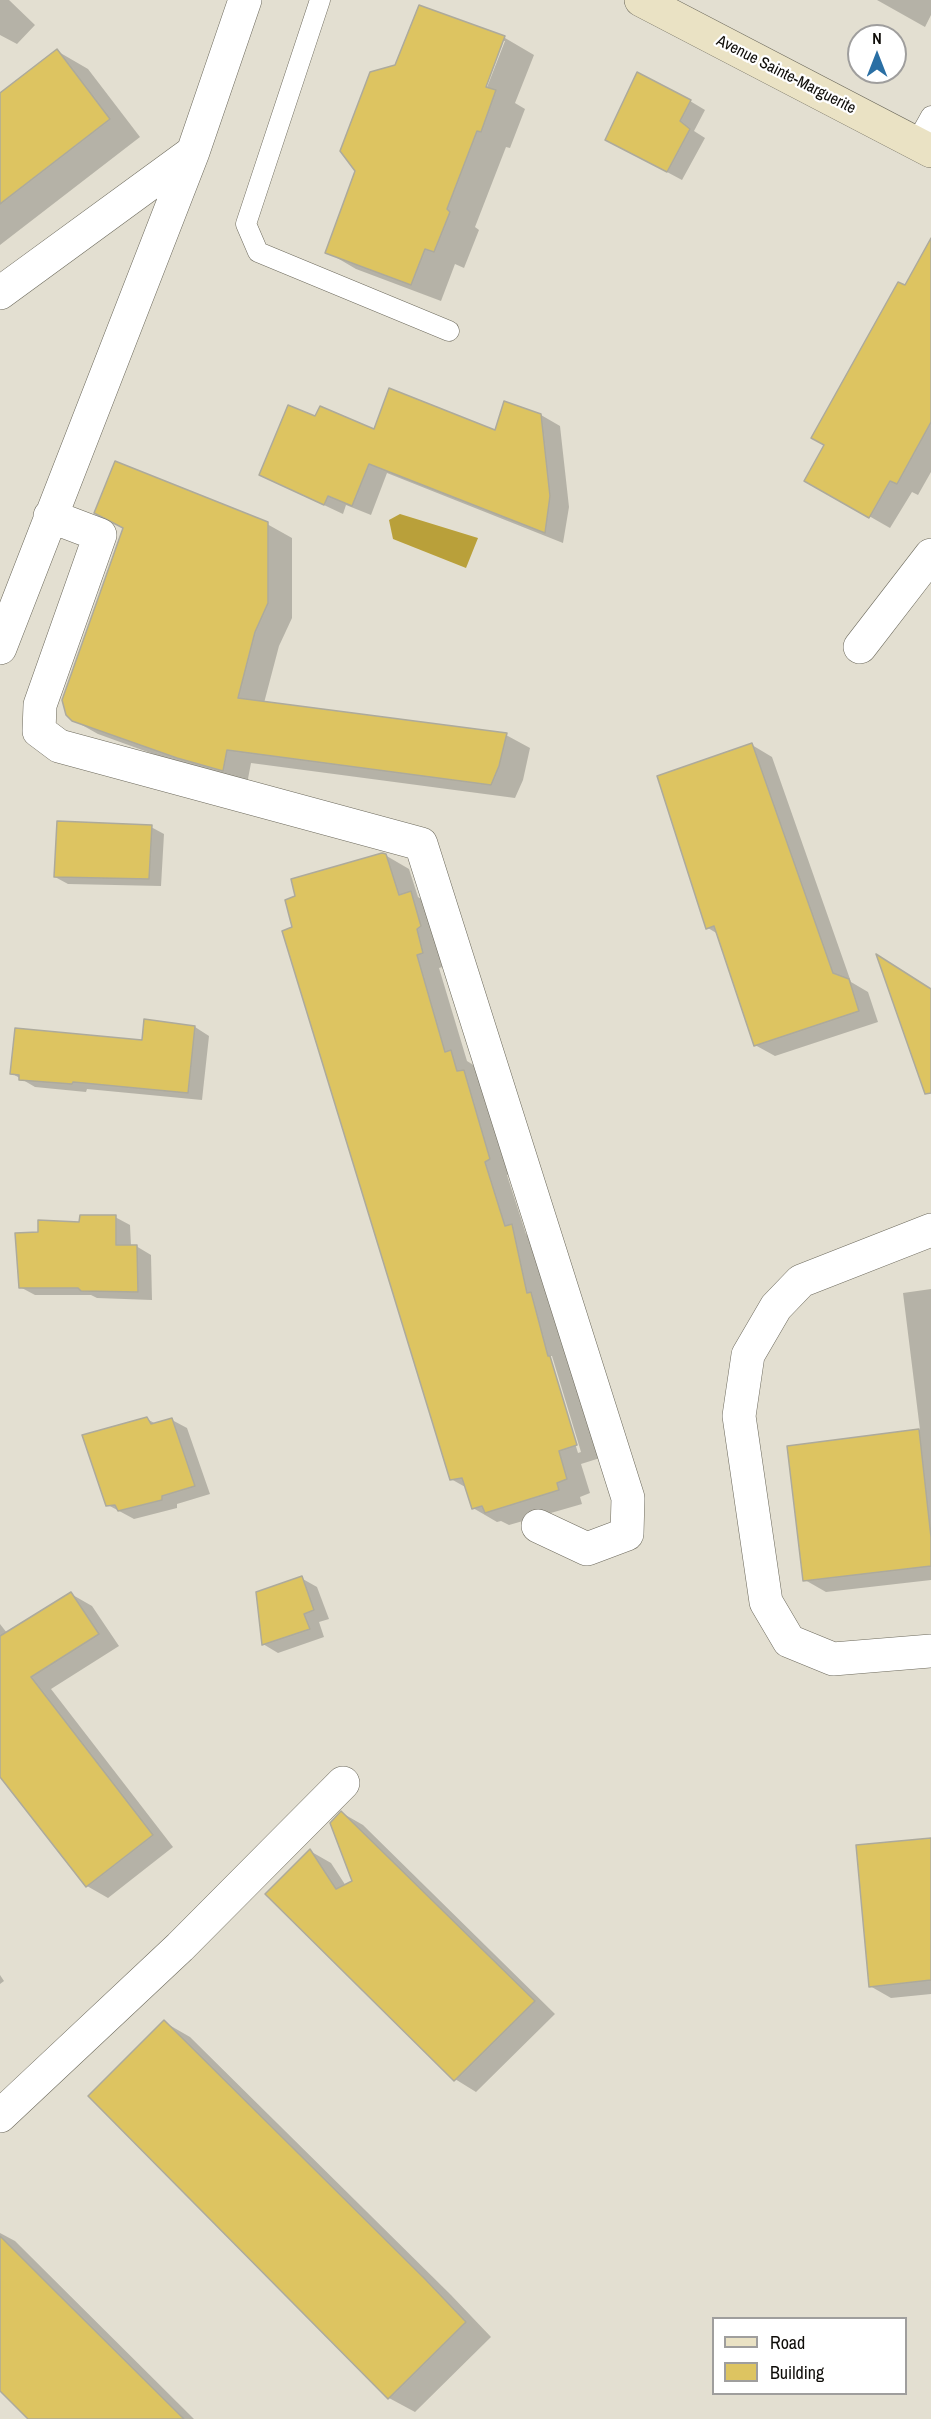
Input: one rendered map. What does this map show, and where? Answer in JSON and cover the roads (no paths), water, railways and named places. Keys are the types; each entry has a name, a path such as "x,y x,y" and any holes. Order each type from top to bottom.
{"street":[{"path":"0,648 192,152 245,0"},
{"name":"Avenue Sainte-Marguerite","path":"641,0 927,137"},
{"path":"0,293 192,152"},
{"path":"50,516 100,535 39,705 39,731 59,746 421,844 628,1497 627,1534 587,1549 538,1526"},
{"path":"860,647 931,555"},
{"path":"931,1230 801,1281 776,1307 748,1355 739,1416 766,1602 789,1641 833,1659 931,1651"},
{"path":"0,2116 180,1947 343,1783"}],"lane":[{"path":"320,0 246,224 258,252 449,331"}]}
